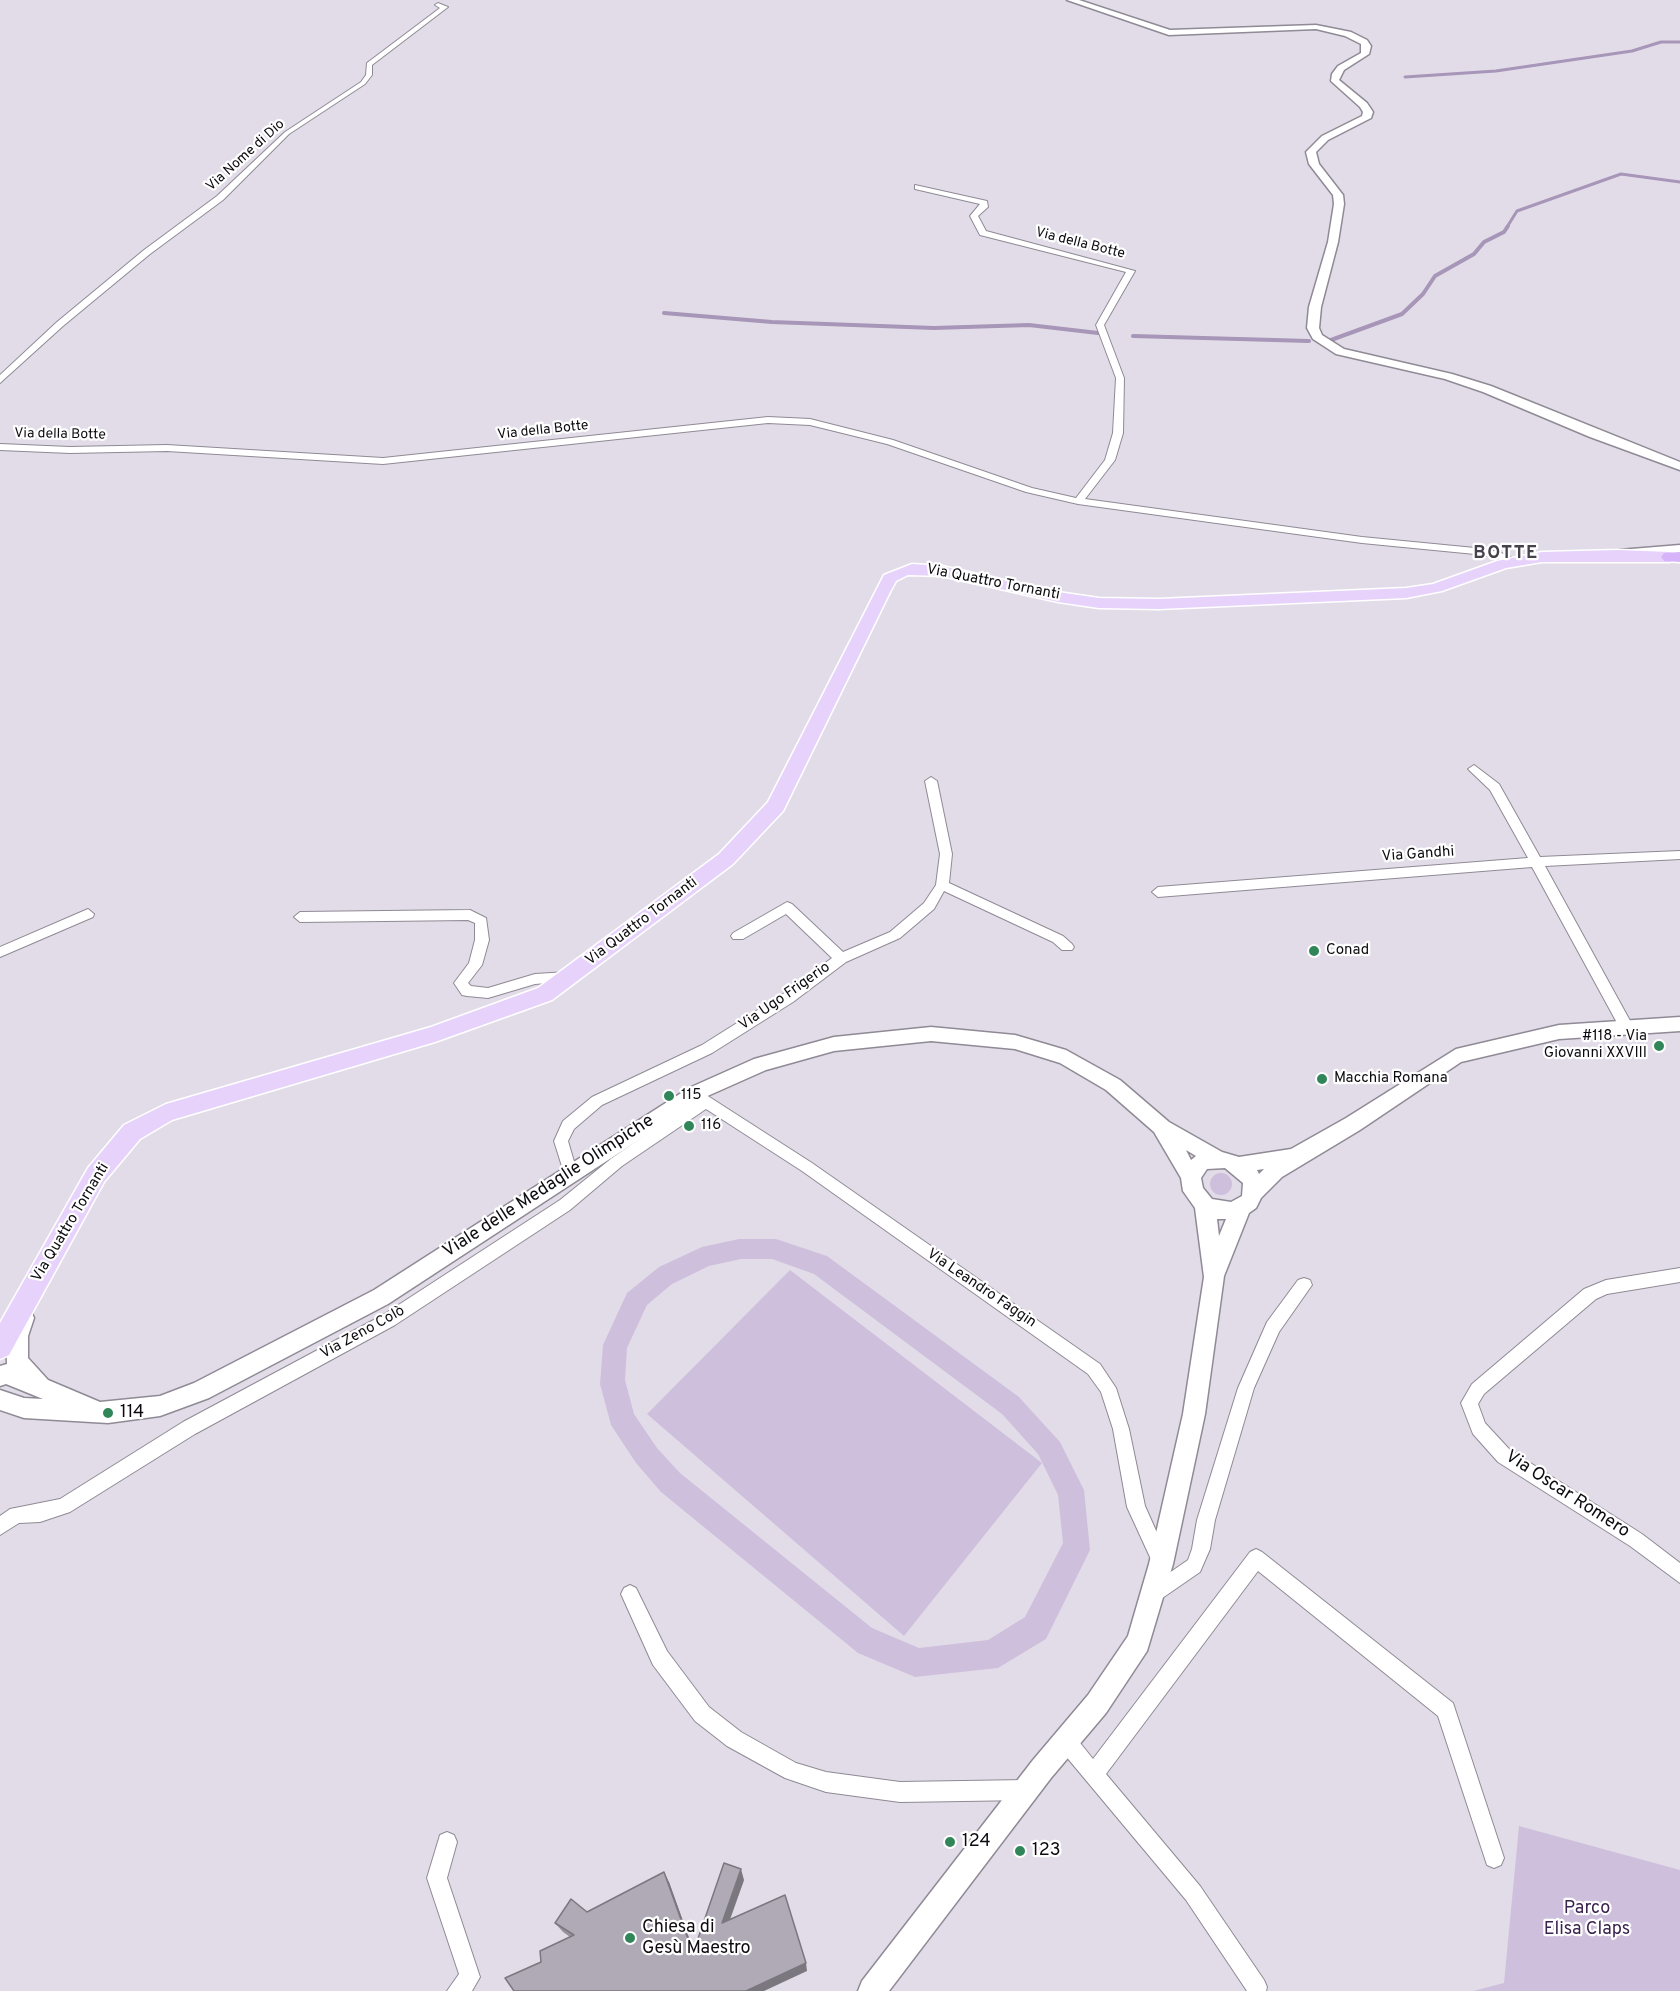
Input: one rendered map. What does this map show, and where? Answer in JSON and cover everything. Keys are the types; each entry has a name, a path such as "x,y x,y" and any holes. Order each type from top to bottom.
{"main road":[{"path":"1071,0 1169,33 1316,27 1348,34 1364,42 1367,46 1365,54 1341,68 1336,74 1335,81 1365,105 1368,112 1366,118 1325,138 1311,152 1314,164 1338,195 1339,204 1333,242 1315,307 1313,328 1317,337 1340,352 1448,376 1487,389 1594,434 1680,466"},
{"name":"Via Quattro Tornanti","path":"0,1347 96,1175 132,1132 166,1113 435,1034 545,994 726,859 776,806 882,592 890,578 902,572 912,569 935,570 1058,597 1099,603 1159,604 1414,592 1446,585 1514,561 1554,556 1677,555"},
{"path":"1214,1277 1240,1209 1275,1172 1298,1155 1353,1124 1456,1056 1559,1032 1680,1024"},
{"name":"Viale delle Medaglie Olimpiche","path":"24,1408 108,1413 160,1406 201,1391 381,1297 570,1172 761,1064 834,1044 932,1034 990,1038 1046,1051 1089,1068 1113,1085 1161,1126 1191,1177 1193,1191 1204,1204 1214,1277 1194,1414 1161,1564 1138,1642 1097,1704 1026,1790 872,1991"},
{"path":"1161,1126 1217,1159 1239,1165 1298,1155"},
{"path":"1191,1177 1200,1163 1217,1159"},
{"path":"1239,1165 1251,1178 1253,1193"},
{"path":"1204,1204 1222,1211 1240,1209"},
{"path":"34,1286 17,1336 17,1362 41,1387"},
{"path":"0,1376 6,1374 108,1413"},
{"path":"0,1400 24,1408"},
{"path":"0,1410 24,1408"}],"street":[{"name":"Via Nome di Dio","path":"0,380 60,324 147,252 220,198 287,133 363,83 369,75 369,64 446,7 438,5"},
{"name":"Via della Botte","path":"918,187 984,203 984,207 974,216 983,233 1131,272 1100,325 1120,378 1118,433 1110,460 1078,501"},
{"name":"Via della Botte","path":"0,447 70,450 168,448 383,461 768,420 810,422 890,442 1029,490 1078,501 1362,540 1485,552 1514,561"},
{"path":"1474,769 1496,787 1627,1028"},
{"name":"Via Ugo Frigerio","path":"570,1172 561,1141 568,1125 597,1101 707,1049 788,998 841,958 895,935 929,906 942,885 946,854 931,781"},
{"name":"Via Gandhi","path":"1158,891 1537,862 1680,855"},
{"path":"942,885 1058,939 1066,947"},
{"path":"738,936 787,907 841,958"},
{"path":"0,952 88,914"},
{"path":"300,917 470,915 480,921 482,940 475,965 460,983 467,991 488,993 535,979 568,977"},
{"name":"Via Zeno Colò","path":"0,1526 16,1515 40,1513 64,1506 189,1428 389,1320 565,1204 701,1098"},
{"name":"Via Leandro Faggin","path":"701,1098 807,1167 1094,1369 1108,1388 1121,1429 1136,1507 1161,1564"},
{"name":"Via Oscar Romero","path":"1680,1275 1606,1287 1590,1294 1478,1389 1469,1403 1479,1428 1504,1456 1636,1540 1680,1574"},
{"path":"1152,1595 1194,1566 1246,1388 1273,1326 1304,1285"},
{"path":"1094,1774 1256,1558 1446,1710 1494,1858"},
{"path":"630,1594 660,1658 702,1714 735,1739 792,1771 826,1782 900,1792 1026,1790"},
{"path":"1066,1741 1193,1893 1257,1987"},
{"path":"447,1842 436,1878 470,1977 458,1991"}],"green space":[{"path":"1221,1173 1229,1176 1232,1184 1229,1192 1221,1195 1213,1192 1210,1184 1213,1176"},
{"path":"739,1239 776,1239 827,1256 1019,1397 1060,1442 1084,1490 1090,1550 1046,1639 998,1668 915,1677 858,1653 661,1492 636,1463 611,1425 600,1384 603,1345 627,1293 659,1267 702,1247","holes":["741,1259 772,1259 814,1274 1002,1414 1038,1454 1058,1495 1063,1543 1025,1617 988,1640 919,1648 872,1628 680,1473 657,1448 634,1414 625,1380 627,1348 647,1305 672,1284 709,1266"]},
{"path":"790,1270 1042,1463 904,1636 647,1414"},
{"name":"Parco Elisa Claps","path":"1519,1826 1680,1870 1680,1991 1473,1991 1504,1983"}],"building":[{"name":"Chiesa di Gesù Maestro","path":"724,1863 741,1869 722,1923 785,1895 806,1963 746,1991 514,1991 505,1978 541,1962 540,1951 574,1935 555,1923 571,1899 587,1912 664,1872 693,1953"}],"waterway":[{"path":"1405,77 1496,71 1632,51 1661,42 1680,42"},
{"path":"1507,227 1517,211 1621,174 1680,182"},
{"path":"1331,340 1402,314 1423,294 1435,276 1474,254 1484,242 1504,232 1508,226"},
{"path":"664,313 772,322 934,328 1029,325 1098,333"},
{"path":"1133,336 1309,341"}],"place":[{"name":"Conad","path":"1314,951"},
{"name":"#118 - Via Giovanni XXVIII","path":"1659,1046"},
{"name":"Macchia Romana","path":"1322,1079"},
{"name":"115","path":"669,1096"},
{"name":"116","path":"689,1126"},
{"name":"114","path":"108,1413"},
{"name":"124","path":"950,1842"},
{"name":"123","path":"1020,1851"},
{"name":"Chiesa di Gesù Maestro","path":"630,1938"}],"district":[{"name":"BOTTE","path":"1506,554"}]}
